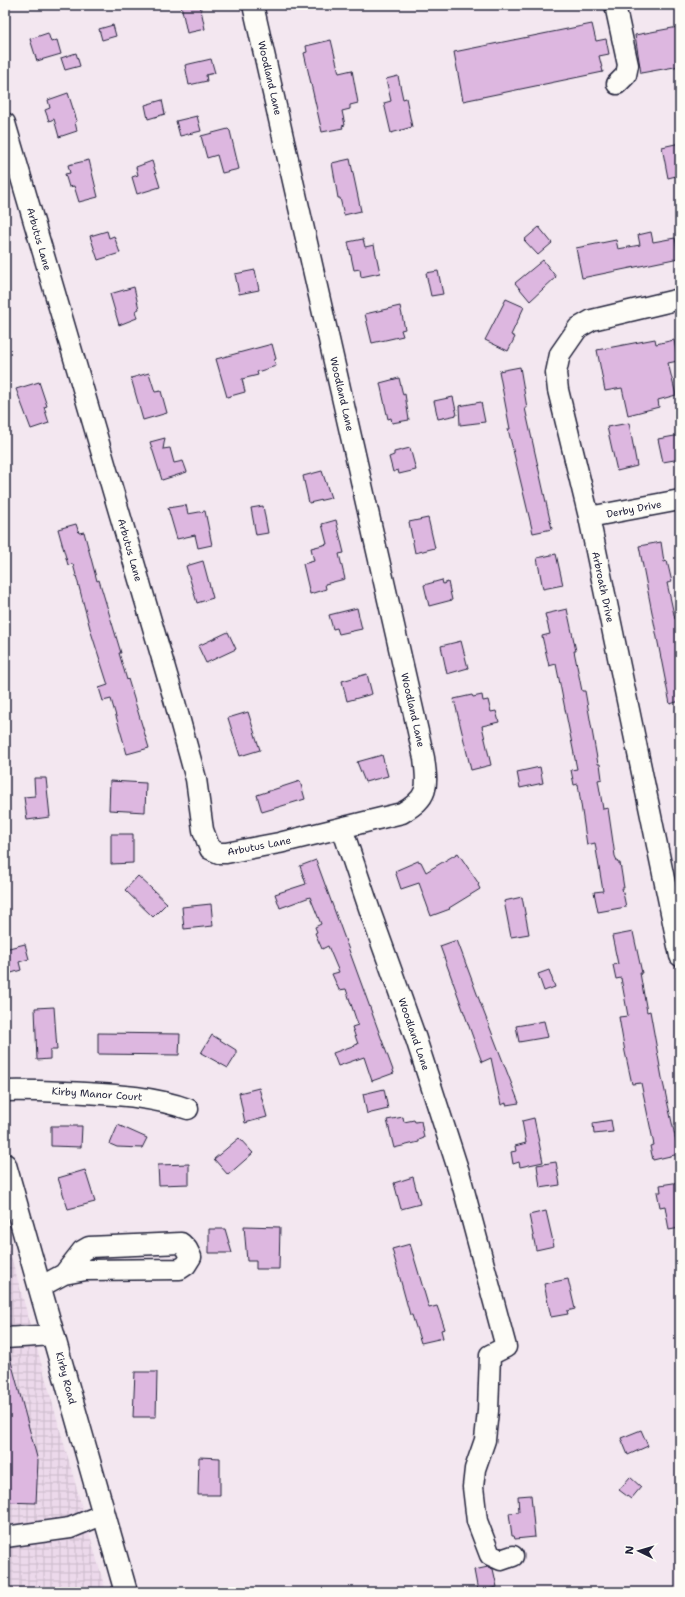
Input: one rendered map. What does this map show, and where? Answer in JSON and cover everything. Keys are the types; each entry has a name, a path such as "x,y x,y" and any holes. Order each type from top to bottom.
{"main road":[{"name":"Kirby Road","path":"5,1165 126,1592"}],"street":[{"name":"Woodland Lane","path":"253,5 423,750 426,777 425,790 421,800 415,806 402,814 342,828 372,918 416,1039 457,1165 506,1347 490,1355 488,1411 485,1440 475,1469 473,1487 477,1521 490,1555 501,1560 513,1556"},
{"path":"615,5 628,65 626,75 617,84"},
{"name":"Arbutus Lane","path":"5,123 174,699 196,779 203,830 210,849 219,853 226,853 342,828"},
{"name":"Arbroath Drive","path":"680,298 592,320 578,328 560,354 556,373 558,390 588,517 680,956"},
{"name":"Derby Drive","path":"588,517 680,500"},
{"name":"Kirby Manor Court","path":"5,1091 49,1091 133,1096 161,1101 188,1109"},
{"path":"40,1287 64,1274 86,1270 180,1269 186,1265 191,1257 187,1249 181,1243 89,1247 82,1251 64,1274"},
{"path":"5,1338 54,1335"},
{"path":"5,1537 70,1528 104,1514"}],"shaded area":[{"path":"5,1235 106,1592 5,1592"}],"building":[{"path":"181,5 200,5 205,29 187,33"},
{"path":"592,24 596,41 606,39 609,54 599,56 603,72 463,101 454,52"},
{"path":"113,25 116,36 102,40 99,29"},
{"path":"678,27 680,66 641,73 635,35"},
{"path":"48,33 51,42 57,40 61,54 37,61 30,39"},
{"path":"331,40 339,73 352,70 358,103 350,105 350,109 342,111 345,125 342,126 343,128 322,132 304,53 307,52 306,46"},
{"path":"76,53 80,66 65,70 61,58"},
{"path":"211,59 215,73 206,75 207,81 189,85 185,65"},
{"path":"398,76 403,99 406,98 412,127 391,133 384,103 391,101 386,79"},
{"path":"68,93 77,121 75,122 77,131 59,137 54,119 49,121 45,110 50,108 48,100"},
{"path":"162,100 165,114 148,119 145,105"},
{"path":"197,116 201,131 180,136 176,121"},
{"path":"228,129 230,131 239,169 222,173 217,155 207,158 201,136"},
{"path":"680,143 680,175 668,178 662,147"},
{"path":"350,159 361,211 344,215 340,198 338,198 332,163"},
{"path":"89,160 98,197 79,202 74,186 69,187 65,174 70,173 68,165"},
{"path":"152,161 160,187 137,194 132,177 138,175 136,167"},
{"path":"539,227 552,243 538,255 524,240"},
{"path":"107,231 109,238 114,236 120,253 98,260 90,236"},
{"path":"651,232 653,242 675,238 679,258 582,278 576,248 616,240 618,249 640,245 638,235"},
{"path":"363,239 365,247 374,245 380,273 361,277 360,269 354,270 348,242"},
{"path":"543,260 556,277 530,301 515,283"},
{"path":"255,270 259,290 239,294 235,274"},
{"path":"438,271 443,294 431,296 426,273"},
{"path":"134,287 139,309 135,311 137,318 119,325 110,294"},
{"path":"506,299 524,307 511,335 515,337 508,351 485,340"},
{"path":"400,306 405,329 401,330 403,336 372,343 365,314"},
{"path":"655,339 656,344 674,340 678,361 668,363 676,395 658,400 659,407 628,415 622,388 605,391 597,350"},
{"path":"272,344 276,359 274,360 276,366 257,372 258,375 242,379 245,392 227,397 216,359"},
{"path":"520,367 527,408 525,408 552,529 533,533 508,429 510,429 499,371"},
{"path":"149,373 155,392 161,391 167,413 143,420 131,378"},
{"path":"399,378 403,395 405,394 409,420 392,423 391,418 388,419 380,383"},
{"path":"39,382 47,406 44,407 49,423 31,429 16,389"},
{"path":"453,397 457,415 438,419 434,401"},
{"path":"481,402 485,422 460,425 459,406"},
{"path":"629,423 637,466 617,471 607,427"},
{"path":"680,435 680,459 663,462 658,439"},
{"path":"165,438 163,449 170,448 174,463 183,461 187,472 162,480 150,442"},
{"path":"410,448 416,470 399,474 398,470 393,472 389,457 394,455 394,452"},
{"path":"322,471 331,498 309,503 303,476"},
{"path":"186,505 188,514 205,511 212,545 198,548 195,535 177,539 168,508"},
{"path":"263,506 268,533 256,535 251,508"},
{"path":"428,518 435,548 415,553 409,522"},
{"path":"336,520 344,553 339,554 345,579 325,584 326,589 310,594 303,564 314,561 311,548 327,544 322,524"},
{"path":"76,524 79,533 84,532 97,581 99,580 121,653 119,653 127,680 128,679 149,748 127,754 111,699 103,701 99,688 108,685 91,632 73,564 68,565 58,529"},
{"path":"661,542 664,562 667,561 672,582 667,583 675,619 680,618 680,701 670,704 639,546"},
{"path":"556,554 563,585 543,589 537,558"},
{"path":"203,561 213,598 197,603 186,566"},
{"path":"442,580 443,584 448,582 452,600 429,606 424,585"},
{"path":"357,608 362,629 339,634 337,628 333,629 329,615"},
{"path":"567,609 576,651 574,651 582,691 585,691 598,764 600,764 602,779 598,780 603,809 608,808 615,856 618,863 620,863 624,888 622,888 626,907 598,912 594,892 603,891 595,843 587,845 578,784 574,785 571,770 577,769 556,664 549,666 542,636 550,634 545,614"},
{"path":"228,632 236,649 206,663 198,646"},
{"path":"461,641 468,668 447,674 441,646"},
{"path":"367,674 372,694 347,701 342,681"},
{"path":"472,695 473,697 482,695 483,701 488,700 491,712 496,711 499,722 482,726 491,765 471,770 454,699"},
{"path":"248,712 260,750 240,756 228,718"},
{"path":"382,755 388,776 365,782 357,762"},
{"path":"540,767 543,783 520,788 517,772"},
{"path":"34,778 46,778 50,817 27,820 24,797 35,796"},
{"path":"110,781 146,783 145,812 109,810"},
{"path":"300,781 305,799 262,812 257,795"},
{"path":"111,834 133,834 133,863 111,864"},
{"path":"458,853 479,884 480,889 449,908 450,909 431,916 419,883 401,889 395,871 418,861 421,862 426,872"},
{"path":"316,860 394,1073 372,1081 364,1057 338,1066 333,1053 358,1044 352,1027 358,1025 346,989 339,990 332,974 339,972 328,946 322,949 315,933 317,932 315,927 321,924 310,897 280,908 275,894 306,884 300,866"},
{"path":"138,876 167,903 153,917 125,890"},
{"path":"522,897 529,934 511,937 504,901"},
{"path":"211,904 213,926 184,929 182,907"},
{"path":"633,932 642,973 640,973 647,1012 650,1011 662,1078 679,1154 653,1160 650,1146 654,1145 641,1083 632,1084 625,1052 619,1017 628,1016 621,978 616,979 613,965 618,964 612,936"},
{"path":"457,940 519,1103 506,1105 506,1103 501,1105 491,1058 482,1062 440,946"},
{"path":"25,944 29,959 19,962 21,970 5,975 5,949"},
{"path":"549,970 555,987 544,991 538,974"},
{"path":"54,1007 57,1050 50,1050 50,1059 37,1060 35,1008"},
{"path":"544,1021 548,1037 519,1042 516,1026"},
{"path":"98,1033 180,1034 179,1055 98,1054"},
{"path":"212,1035 236,1050 236,1055 228,1068 201,1053"},
{"path":"259,1088 267,1117 245,1123 239,1093"},
{"path":"384,1089 388,1109 367,1114 363,1094"},
{"path":"403,1117 404,1122 414,1120 415,1122 421,1121 424,1138 419,1140 419,1142 394,1148 387,1120"},
{"path":"534,1118 543,1162 520,1167 519,1162 513,1164 511,1152 516,1151 515,1146 526,1143 522,1121"},
{"path":"611,1120 613,1132 594,1134 593,1123"},
{"path":"118,1125 147,1138 142,1148 117,1147 110,1144"},
{"path":"51,1126 82,1126 81,1147 51,1146"},
{"path":"239,1138 253,1153 228,1175 214,1159"},
{"path":"556,1162 560,1185 540,1188 537,1165"},
{"path":"189,1164 189,1184 159,1185 158,1165"},
{"path":"85,1170 95,1202 68,1209 58,1178"},
{"path":"413,1177 420,1204 401,1209 394,1183"},
{"path":"680,1182 680,1228 669,1230 665,1206 660,1207 657,1192 661,1192 660,1185"},
{"path":"546,1211 554,1246 536,1250 529,1215"},
{"path":"244,1226 280,1227 279,1269 256,1269 256,1261 247,1261"},
{"path":"209,1229 225,1229 232,1253 209,1253"},
{"path":"410,1244 429,1308 437,1306 445,1329 441,1330 443,1338 421,1343 412,1315 410,1315 392,1249"},
{"path":"568,1279 575,1309 567,1311 568,1314 551,1317 544,1284"},
{"path":"5,1354 9,1354 38,1461 36,1503 5,1502"},
{"path":"135,1372 157,1372 156,1417 133,1417"},
{"path":"641,1430 648,1446 628,1455 621,1438"},
{"path":"199,1457 220,1458 220,1495 198,1495"},
{"path":"630,1477 641,1487 631,1499 619,1490"},
{"path":"531,1495 535,1537 515,1539 514,1536 512,1536 509,1513 519,1512 518,1496"},
{"path":"488,1567 493,1569 497,1587 478,1591 474,1570"}]}
